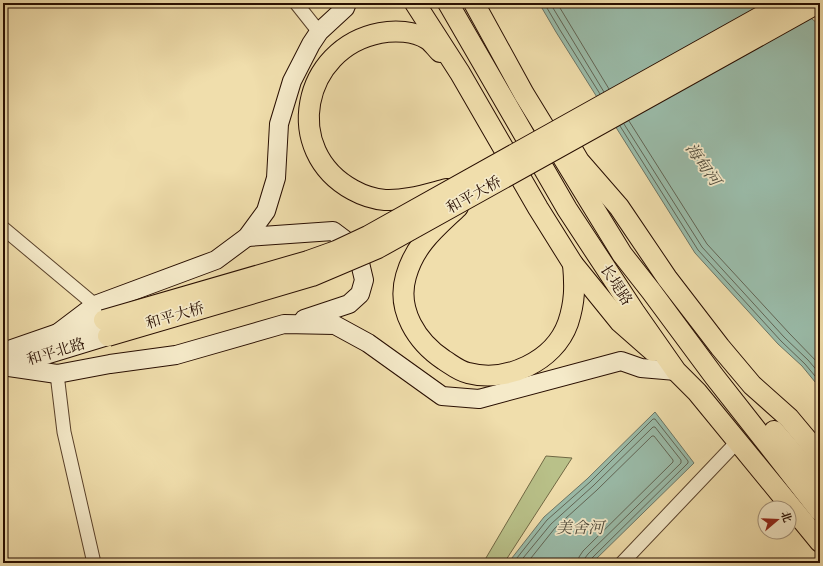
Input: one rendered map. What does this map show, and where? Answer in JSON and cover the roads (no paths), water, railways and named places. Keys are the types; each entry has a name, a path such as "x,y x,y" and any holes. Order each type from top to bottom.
{"main road":[{"path":"102,320 216,260 247,237 266,211 276,178 279,124 292,81 311,44 319,32 345,8 347,3"},
{"path":"415,3 460,73 538,208 573,264 620,322 676,371"},
{"name":"长堤路","path":"474,3 524,94 622,254 714,376 780,459 805,494 820,511"},
{"name":"和平大桥","path":"461,193 785,3"},
{"name":"和平大桥","path":"102,320 301,263 336,251 461,193 818,3"},
{"name":"长堤路","path":"451,9 567,209 634,311 676,371 697,392 820,542"},
{"path":"460,73 428,40 421,37 397,31 388,31 368,36 349,44 333,57 327,65 312,92 309,105 309,121 311,137 317,153 325,166 346,186 357,192 383,200 461,193"},
{"path":"489,32 535,86 625,239 674,308 721,368 820,484"},
{"path":"579,161 619,207 667,278 720,347 752,385 789,418 820,455"},
{"path":"461,193 419,247 406,276 403,294 406,313 413,328 424,343 453,367 477,375 506,374 526,367 545,355 563,334 569,320 575,292 573,264"},
{"path":"5,362 57,374 110,364 176,355 325,313 349,304 360,294 364,280 360,263 345,240 333,231 247,237"},
{"name":"和平北路","path":"5,362 58,333 102,320"},
{"name":"和平北路","path":"5,362 102,320"},
{"path":"284,324 334,325 368,343 442,396 479,399 621,361 641,368 676,371"}],"street":[{"path":"296,3 319,32"},
{"path":"3,228 102,320"},
{"path":"57,374 64,432 94,563"},
{"path":"622,563 737,442"}],"water":[{"name":"海甸河","path":"539,3 792,3 817,23 820,30 820,388 802,366 778,344 695,253"},
{"name":"美舍河","path":"655,412 694,463 592,563 508,563 544,517 587,479"}]}
